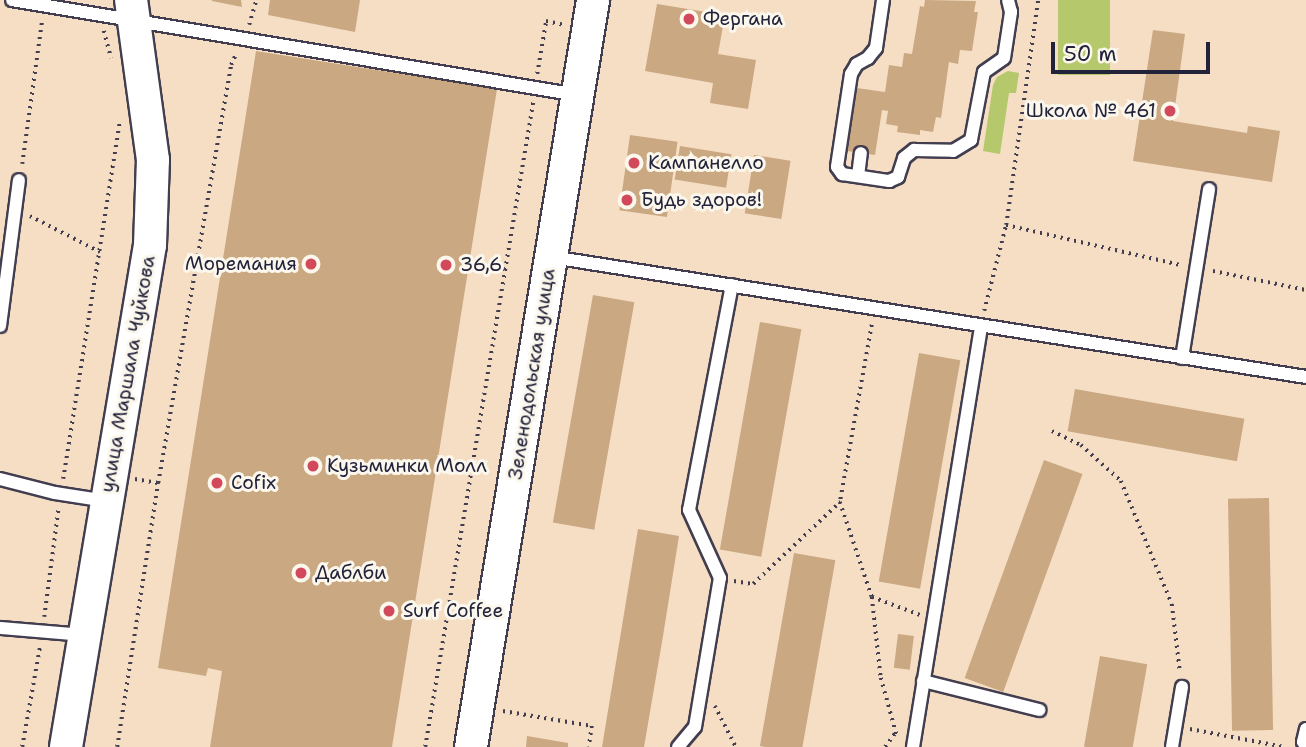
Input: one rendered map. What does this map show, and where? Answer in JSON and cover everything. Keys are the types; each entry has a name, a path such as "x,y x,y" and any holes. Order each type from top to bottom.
{"street":[{"name":"Зеленодольская улица","path":"471,747 593,0"},
{"name":"улица Маршала Чуйкова","path":"66,747 150,244 153,160 133,11"}],"lane":[{"path":"12,0 100,15 133,11 242,40 578,95"},
{"path":"883,0 876,48 857,64 851,74 837,164 842,174 894,180 898,177 904,158 914,150 953,151 971,140 984,72 1004,58 1011,12 1008,0"},
{"path":"858,176 861,153"},
{"path":"0,326 19,180"},
{"path":"1182,358 1209,189"},
{"path":"552,257 1306,377"},
{"path":"678,747 695,727 720,578 688,510 732,285"},
{"path":"913,747 981,327"},
{"path":"0,480 106,501"},
{"path":"0,628 84,635"},
{"path":"923,681 1039,710"},
{"path":"1172,747 1182,687"},
{"path":"1306,729 1303,742 1306,746"}],"path":[{"path":"117,747 158,483 231,65 256,0"},
{"path":"981,327 1006,225 1038,0"},
{"path":"19,180 44,6"},
{"path":"100,15 113,66"},
{"path":"425,747 546,21"},
{"path":"22,747 121,117"},
{"path":"16,209 100,252"},
{"path":"1006,225 1306,290"},
{"path":"469,264 506,269"},
{"path":"875,309 840,502 872,597 881,678 898,740"},
{"path":"1052,431 1081,445 1121,481 1172,604 1182,687"},
{"path":"133,478 158,483"},
{"path":"720,578 753,584 840,502"},
{"path":"872,597 933,619"},
{"path":"703,682 736,747"},
{"path":"503,711 592,726 589,747"},
{"path":"1175,726 1284,747"},
{"path":"886,747 896,733"}],"green space":[{"path":"1058,0 1110,0 1110,75 1058,75"},
{"path":"1008,71 1019,73 1016,93 1009,93 1000,154 983,151 993,85 997,77"}],"building":[{"path":"212,0 241,0 242,7 212,1"},
{"path":"270,0 360,0 355,32 268,15"},
{"path":"925,0 976,1 974,12 978,12 972,51 960,50 958,64 949,62 941,118 936,117 933,132 920,130 920,135 897,132 898,126 886,124 888,111 882,110 875,155 847,151 857,88 885,92 889,65 902,67 904,53 912,54 920,6 924,7"},
{"path":"657,4 725,15 718,54 756,60 748,109 710,103 713,83 645,71"},
{"path":"1153,30 1185,34 1173,121 1247,133 1248,126 1280,131 1272,182 1133,161"},
{"name":"Кузьминки Молл","path":"256,51 497,89 392,747 210,747 222,671 208,668 206,676 158,668"},
{"path":"630,135 678,142 667,217 619,210"},
{"path":"680,146 731,154 726,188 675,180"},
{"path":"754,155 791,161 781,219 745,213"},
{"path":"593,295 634,302 594,530 553,522"},
{"path":"760,322 801,329 761,557 720,549"},
{"path":"919,353 960,360 920,589 879,581"},
{"path":"1075,389 1244,419 1237,461 1068,431"},
{"path":"1044,460 1083,474 1003,692 965,678"},
{"path":"1269,498 1273,730 1232,731 1228,499"},
{"path":"638,529 679,536 663,636 644,747 602,747"},
{"path":"794,553 835,560 802,747 760,746"},
{"path":"898,634 914,636 910,670 894,668"},
{"path":"1100,656 1147,664 1133,747 1084,747"},
{"path":"527,736 568,743 568,747 526,747"}],"place":[{"name":"Фергана","path":"689,19"},
{"name":"Школа № 461","path":"1170,111"},
{"name":"Кампанелло","path":"634,163"},
{"name":"Будь здоров!","path":"627,200"},
{"name":"Моремания","path":"311,264"},
{"name":"36,6","path":"446,265"},
{"name":"Кузьминки Молл","path":"313,466"},
{"name":"Cofix","path":"217,483"},
{"name":"Даблби","path":"301,573"},
{"name":"Surf Coffee","path":"389,611"}]}
